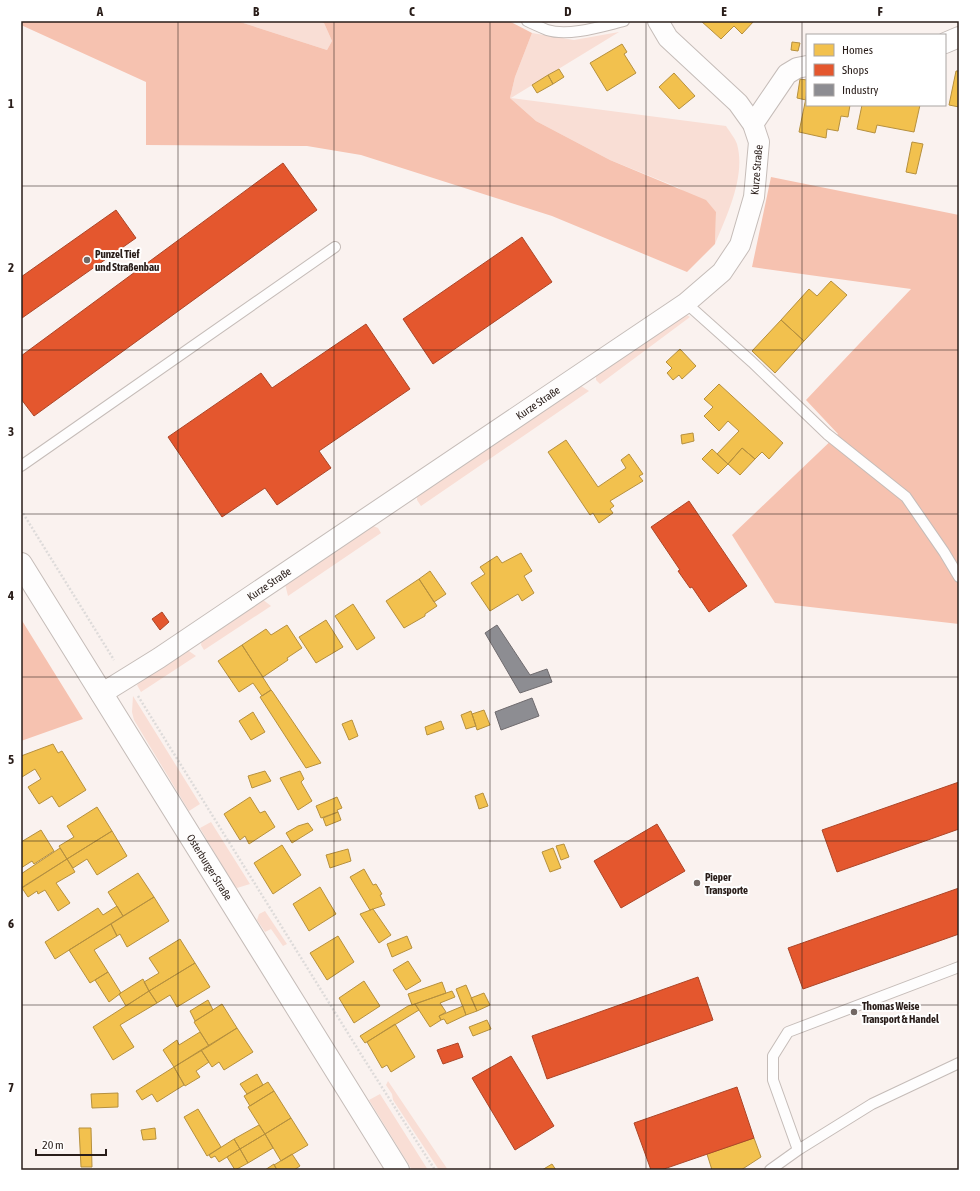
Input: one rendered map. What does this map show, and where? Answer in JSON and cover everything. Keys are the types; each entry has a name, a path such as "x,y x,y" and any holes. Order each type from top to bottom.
{"street":[{"name":"Kurze Straße","path":"101,694 126,679 686,303 722,272 740,245 754,197 759,142 753,124 738,103 668,38 658,21"},
{"path":"946,42 959,36"},
{"path":"753,124 787,74 797,68 806,66"},
{"name":"Osterburger Straße","path":"21,564 398,1170"}],"lane":[{"path":"527,21 548,30 568,31 586,30 624,21"},
{"path":"21,466 335,247"},
{"path":"686,303 752,362 827,434 906,497 944,552 959,577"},
{"path":"798,1150 773,1080 773,1056 788,1032 959,967"},
{"path":"770,1170 798,1150 872,1104 959,1063"}],"path":[{"path":"21,510 365,1061 435,1170"}],"shaded area":[{"path":"21,21 237,21 327,50 332,41 324,23 319,21 509,21 532,33 515,77 510,98 536,121 610,160 706,200 716,212 715,244 687,272 552,216 361,155 307,146 146,145 146,82 21,25"},
{"path":"237,21 319,21 324,23 332,41 327,50"},
{"path":"619,32 511,98 726,126 737,144 739,169 730,208 715,244 716,212 677,187 610,160 536,121 510,98 515,77 532,33 574,40"},
{"path":"771,177 959,215 959,624 775,603 732,535 838,434 806,400 911,289 752,267"},
{"path":"684,313 690,317 600,384 596,380 596,373"},
{"path":"578,384 589,391 421,506 417,500 417,495"},
{"path":"371,525 378,528 381,533 288,596 285,584"},
{"path":"262,599 271,606 204,650 201,645 202,639"},
{"path":"21,619 83,719 21,741"},
{"path":"186,649 196,656 141,692 137,685 144,677"},
{"path":"133,696 200,804 189,811 134,720 132,712"},
{"path":"211,822 250,884 237,888 233,884 200,828"},
{"path":"265,911 287,944 283,946 271,929 265,932 257,920 259,914"},
{"path":"388,1081 448,1170 439,1170 393,1100 392,1094 386,1085"},
{"path":"380,1094 428,1170 412,1170 369,1100"}],"building: Homes":[{"path":"701,21 754,21 742,34 734,26 721,39"},
{"path":"792,42 800,43 798,51 791,50"},
{"path":"622,44 627,52 624,54 636,73 607,91 590,63"},
{"path":"559,69 564,77 553,84 548,75"},
{"path":"956,71 959,71 959,107 949,105"},
{"path":"674,73 695,96 679,109 659,87"},
{"path":"548,75 553,84 537,93 532,85"},
{"path":"800,79 806,80 806,100 797,98"},
{"path":"806,98 806,106 850,106 848,117 841,116 838,131 827,129 826,138 799,132"},
{"path":"862,106 920,106 914,132 877,125 875,133 857,129"},
{"path":"912,142 923,144 916,174 906,172"},
{"path":"831,281 847,295 804,341 781,320 809,289 817,296"},
{"path":"781,320 804,341 775,373 752,351"},
{"path":"680,349 696,366 682,379 679,375 673,380 667,373 672,368 666,362"},
{"path":"719,384 783,443 769,459 762,452 755,459 742,448 728,464 717,454 739,431 728,421 719,431 704,416 713,407 704,399"},
{"path":"693,433 694,441 682,444 681,435"},
{"path":"566,440 598,487 626,468 621,460 629,454 643,474 639,476 643,481 610,501 614,506 610,509 613,513 599,523 593,513 590,515 548,452"},
{"path":"742,448 755,459 740,475 728,464"},
{"path":"712,449 728,464 718,474 702,459"},
{"path":"521,553 532,571 524,576 534,593 522,601 518,594 490,611 471,583 485,574 480,567 497,556 502,563"},
{"path":"430,571 446,594 434,602 419,579"},
{"path":"419,579 437,606 425,614 425,616 404,628 386,601"},
{"path":"353,604 375,638 357,650 335,616"},
{"path":"326,620 343,647 316,663 299,637"},
{"path":"287,625 302,648 287,658 288,660 263,677 242,645 266,629 271,635"},
{"path":"242,645 271,690 262,696 253,683 239,692 218,661"},
{"path":"271,690 321,763 306,768 260,697"},
{"path":"484,710 490,725 477,730 472,714"},
{"path":"471,711 476,726 466,729 461,715"},
{"path":"253,712 265,732 251,740 239,721"},
{"path":"352,720 358,736 349,740 342,724"},
{"path":"441,721 444,729 427,735 425,727"},
{"path":"53,744 58,753 62,751 86,790 59,807 52,796 39,804 28,787 41,779 35,769 22,777 21,776 21,756"},
{"path":"265,771 271,781 252,788 248,776"},
{"path":"300,771 304,779 301,782 312,801 298,810 280,778"},
{"path":"483,793 488,806 479,809 475,796"},
{"path":"250,797 260,813 265,811 275,827 249,844 245,836 240,840 224,814"},
{"path":"337,797 342,808 337,810 338,812 321,818 316,806"},
{"path":"97,807 112,831 67,859 59,846 74,837 67,826"},
{"path":"338,812 341,820 326,826 323,818"},
{"path":"308,823 313,830 292,843 286,833 298,826"},
{"path":"41,830 54,851 34,864 32,861 21,868 21,842"},
{"path":"112,831 127,856 97,875 87,859 73,868 67,859"},
{"path":"564,844 569,857 561,860 556,846"},
{"path":"282,845 301,875 273,894 254,863"},
{"path":"60,848 67,859 21,888 21,874"},
{"path":"553,848 561,868 550,872 542,852"},
{"path":"348,849 351,861 330,868 326,855"},
{"path":"67,859 75,872 56,883 70,903 58,911 45,890 38,894 37,891 28,897 22,888"},
{"path":"364,869 373,885 376,884 382,894 380,895 385,905 370,910 350,877"},
{"path":"138,873 154,897 123,916 108,892"},
{"path":"320,887 336,914 309,931 293,904"},
{"path":"154,897 169,921 127,947 120,934 117,936 111,924"},
{"path":"117,906 123,916 55,959 45,942 98,908 103,915"},
{"path":"373,909 391,935 379,943 360,914"},
{"path":"111,924 117,936 94,950 108,972 90,983 69,950"},
{"path":"338,936 354,962 327,980 310,953"},
{"path":"407,936 412,948 392,957 387,944"},
{"path":"180,939 195,963 149,991 144,982 159,973 149,958"},
{"path":"408,961 421,981 406,990 393,970"},
{"path":"195,963 210,987 177,1007 170,995 157,1003 149,991"},
{"path":"108,972 121,993 109,1002 95,980"},
{"path":"143,979 149,991 126,1006 119,994"},
{"path":"364,981 380,1006 354,1023 339,998"},
{"path":"442,982 446,993 412,1005 408,994"},
{"path":"466,985 477,1011 466,1015 456,989"},
{"path":"149,991 157,1003 120,1025 134,1047 113,1060 93,1027"},
{"path":"452,991 455,997 440,1003 446,1012 439,1016 441,1020 430,1027 415,1004"},
{"path":"484,993 490,1005 477,1011 471,998"},
{"path":"208,1000 213,1010 195,1021 190,1011"},
{"path":"222,1004 237,1028 209,1046 194,1022"},
{"path":"415,1004 419,1010 365,1043 360,1036 408,1006"},
{"path":"463,1006 466,1015 447,1024 444,1019 441,1020 439,1016"},
{"path":"487,1020 491,1029 473,1036 469,1027"},
{"path":"395,1024 415,1057 391,1072 387,1065 382,1068 367,1042"},
{"path":"237,1028 253,1052 224,1070 219,1062 212,1067 201,1050"},
{"path":"200,1032 209,1046 174,1067 163,1050 177,1040 179,1045"},
{"path":"201,1050 209,1062 196,1071 200,1077 185,1086 174,1067"},
{"path":"174,1067 184,1085 157,1102 152,1094 142,1100 136,1091"},
{"path":"257,1074 263,1085 247,1094 240,1084"},
{"path":"268,1082 274,1091 250,1106 244,1096"},
{"path":"274,1091 291,1118 265,1134 248,1107"},
{"path":"118,1093 118,1107 92,1108 91,1094"},
{"path":"198,1109 221,1147 207,1156 184,1117"},
{"path":"291,1118 308,1145 281,1161 265,1134"},
{"path":"259,1125 265,1134 240,1149 234,1139"},
{"path":"79,1128 91,1128 92,1167 81,1167"},
{"path":"155,1128 156,1139 143,1140 141,1130"},
{"path":"265,1134 273,1148 248,1163 240,1149"},
{"path":"754,1138 761,1157 741,1170 712,1170 707,1154"},
{"path":"234,1139 240,1149 219,1162 215,1156 211,1158 209,1155"},
{"path":"240,1149 248,1163 235,1170 227,1157"},
{"path":"292,1154 300,1166 294,1170 277,1170 274,1165"},
{"path":"274,1164 277,1170 265,1170"},
{"path":"552,1164 556,1170 542,1170"}],"building: Shops":[{"path":"283,163 317,210 34,416 21,399 21,356"},
{"path":"116,210 136,238 22,318 21,277"},
{"path":"522,237 552,282 433,364 403,319"},
{"path":"366,324 410,389 319,451 331,468 277,505 265,488 222,517 168,437 261,373 272,388"},
{"path":"689,501 747,586 709,612 692,587 690,588 678,571 680,570 651,527"},
{"path":"162,612 169,622 160,630 152,619"},
{"path":"959,782 959,829 837,872 822,830"},
{"path":"657,824 685,871 621,908 594,861"},
{"path":"959,888 959,934 803,989 788,948"},
{"path":"698,977 713,1020 547,1079 532,1036"},
{"path":"458,1043 463,1057 443,1064 437,1050"},
{"path":"511,1056 554,1126 515,1150 472,1078"},
{"path":"737,1087 754,1138 661,1170 651,1170 634,1123"}],"building: Industry":[{"path":"497,625 530,675 547,669 552,682 520,693 485,633"},
{"path":"532,698 539,716 501,730 495,712"}],"place":[{"name":"Punzel Tief und Straßenbau","path":"87,260"},
{"name":"Pieper Transporte","path":"697,883"},
{"name":"Thomas Weise Transport & Handel","path":"854,1012"}]}
